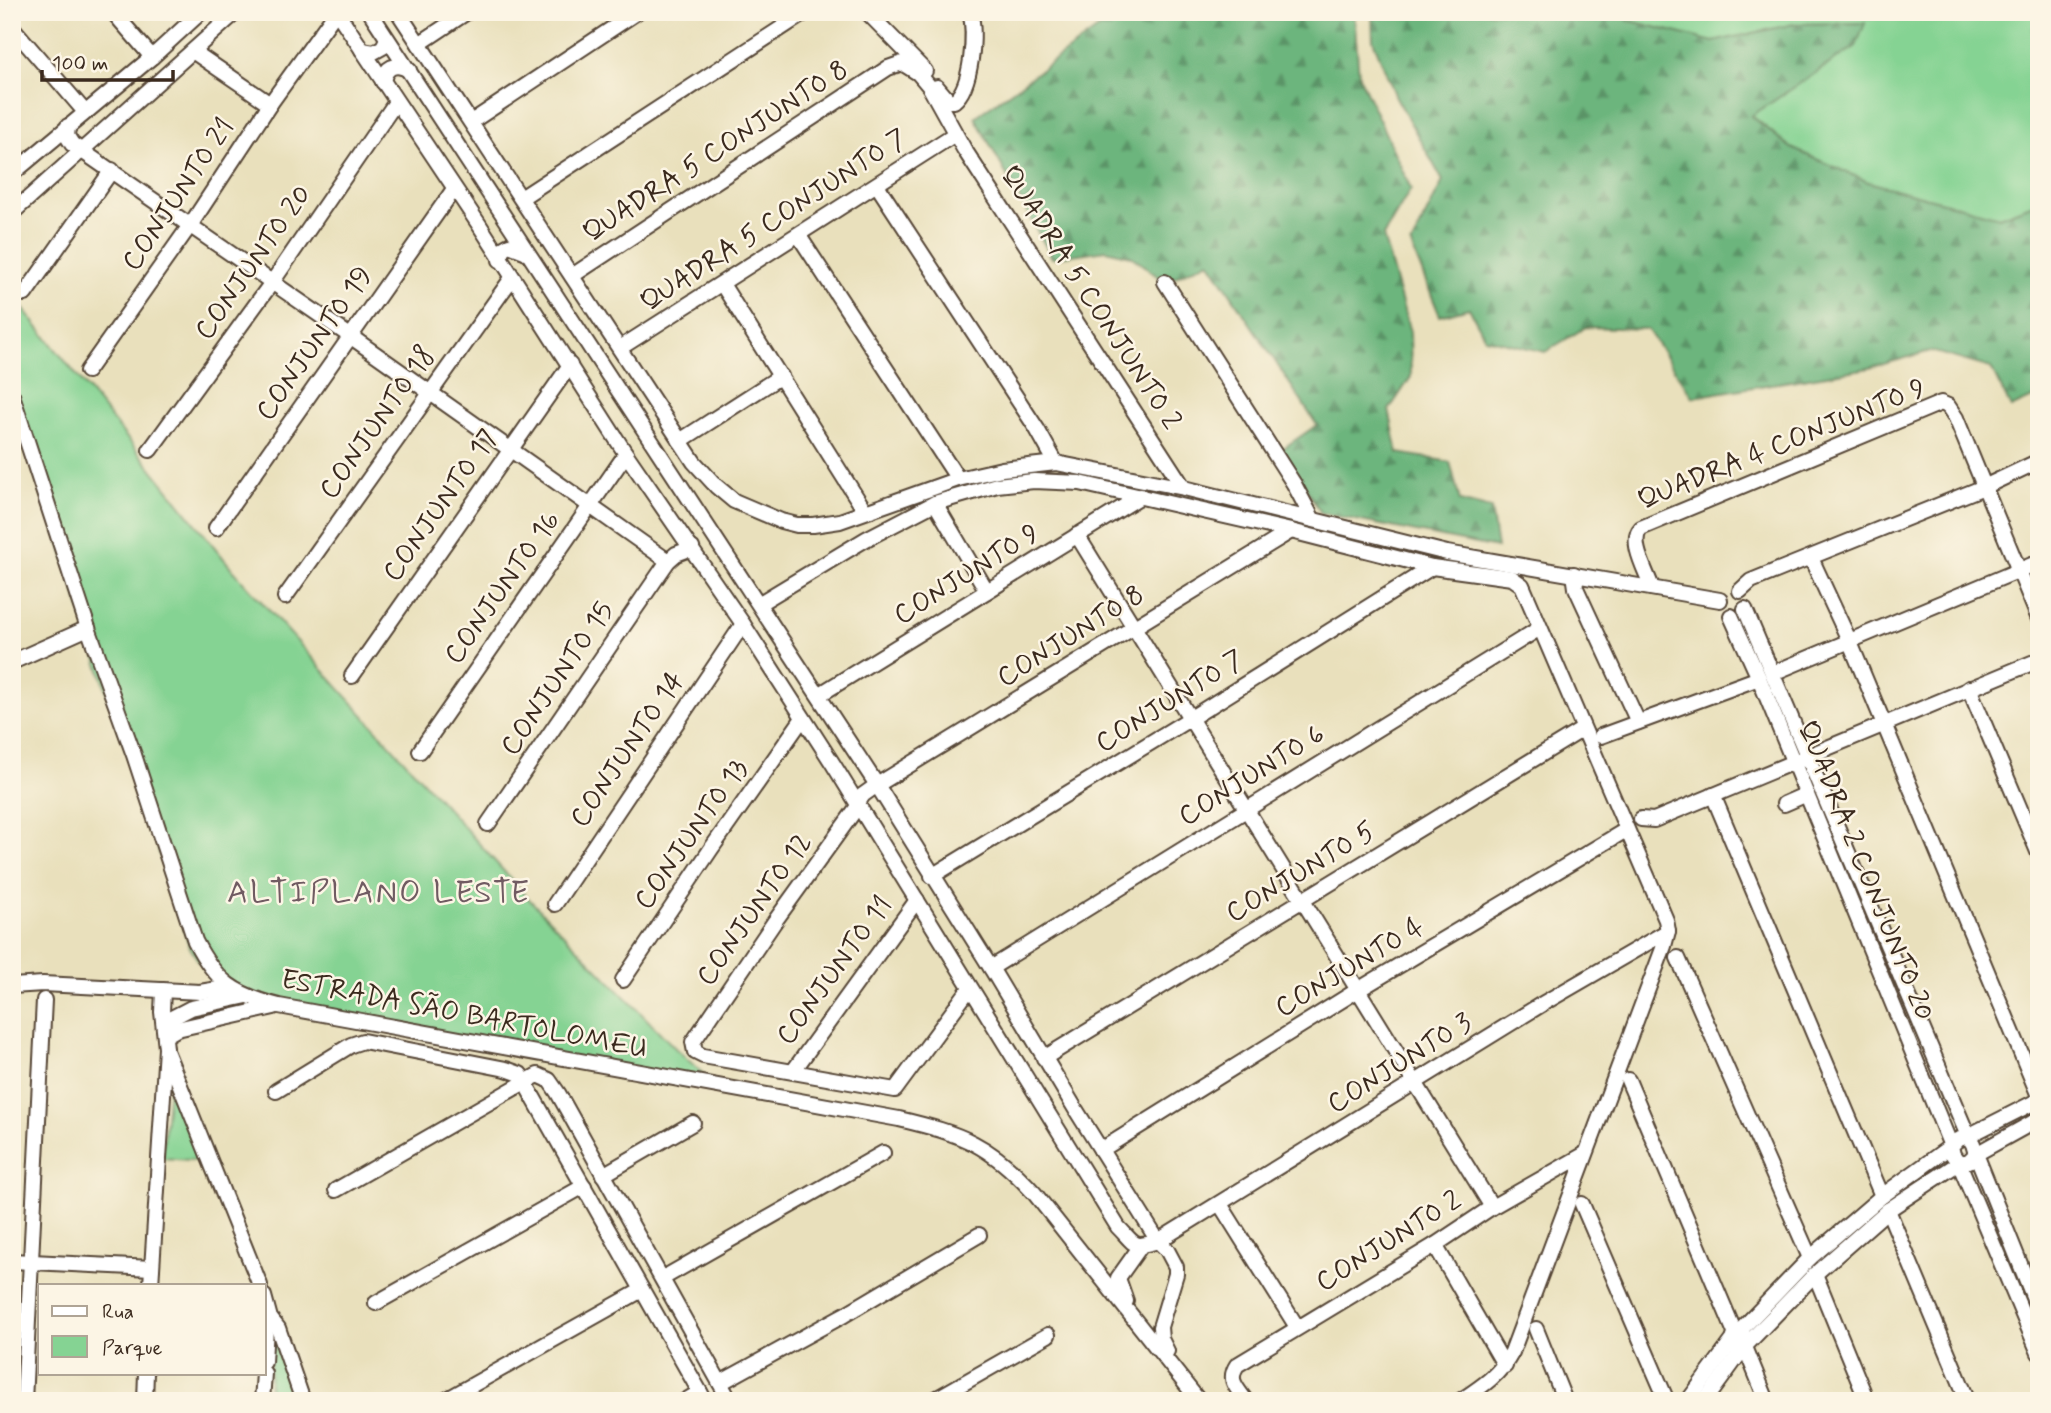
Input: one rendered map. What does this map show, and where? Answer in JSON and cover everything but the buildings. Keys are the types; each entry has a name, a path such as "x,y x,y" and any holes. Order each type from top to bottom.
{"street":[{"path":"113,12 152,57"},
{"path":"12,174 152,57 201,12"},
{"path":"12,213 236,12"},
{"path":"337,12 480,226 626,454 743,624 833,764 1118,1227 1138,1246"},
{"name":"CONJUNTO 21","path":"86,371 191,224 270,104 337,12"},
{"path":"370,12 877,785 1158,1241 1167,1261 1167,1273 1153,1323 1146,1334"},
{"path":"398,12 694,462 716,486 734,500 781,521 813,525 840,521 958,479 1002,469 1056,463 1184,488 1447,553 1720,600"},
{"path":"419,44 467,12"},
{"path":"471,122 637,12"},
{"path":"521,198 806,12"},
{"path":"867,12 918,63 946,100 954,101 961,93 968,71 973,29 970,12"},
{"path":"12,27 85,112"},
{"path":"362,50 374,52 383,47 387,39"},
{"path":"194,52 270,104"},
{"name":"QUADRA 5 CONJUNTO 2","path":"888,68 902,64 918,73 929,86 955,134 1184,488"},
{"path":"383,82 391,67 396,65 409,70"},
{"name":"QUADRA 5 CONJUNTO 8","path":"572,276 888,68"},
{"name":"CONJUNTO 20","path":"150,450 273,281 396,102"},
{"path":"68,127 69,140 82,150 273,281 589,508 668,561 676,554 692,548"},
{"name":"QUADRA 5 CONJUNTO 7","path":"620,348 955,134"},
{"path":"26,162 35,161 44,165 44,184"},
{"path":"25,294 111,170"},
{"path":"877,185 1037,429 1056,463"},
{"name":"CONJUNTO 19","path":"216,528 454,189"},
{"path":"480,226 494,228 501,213"},
{"path":"799,236 958,479"},
{"path":"500,260 505,247 514,246 527,252"},
{"name":"CONJUNTO 18","path":"285,597 512,278"},
{"path":"1165,282 1294,484 1312,519"},
{"path":"722,284 865,511"},
{"path":"574,370 589,380 594,379 604,369"},
{"name":"CONJUNTO 17","path":"352,676 510,450 574,370"},
{"path":"680,441 781,376"},
{"name":"ESTRADA SÃO BARTOLOMEU","path":"12,395 195,941 211,969 230,987 249,1003 279,1006 872,1114 946,1130 979,1145 1008,1165 1021,1178 1199,1401"},
{"path":"600,411 607,400 624,400"},
{"name":"QUADRA 4 CONJUNTO 9","path":"1652,588 1636,542 1637,532 1651,523 1937,403 1948,407 1956,418 1984,487"},
{"name":"CONJUNTO 16","path":"420,751 626,454"},
{"path":"1740,591 1751,582 1984,487 2039,461"},
{"path":"728,603 734,592 756,598 935,503 997,485 1034,481 1080,483 1291,531 1432,567 1517,581 1528,597 1668,930 1529,1309 1505,1367 1490,1381 1460,1401"},
{"path":"1984,487 2039,619"},
{"name":"CONJUNTO 9","path":"819,695 1141,496"},
{"path":"935,503 987,591"},
{"name":"CONJUNTO 8","path":"858,805 863,795 877,785 1291,531"},
{"path":"1077,535 1492,1207"},
{"path":"1688,1401 1810,1258 1882,1196 1956,1140 2039,1098 1885,724 1811,558"},
{"name":"CONJUNTO 15","path":"488,824 668,561"},
{"path":"1601,736 1766,675 2039,562"},
{"name":"CONJUNTO 7","path":"932,876 1432,567"},
{"path":"1574,575 1576,588 1637,722"},
{"path":"1745,609 1739,615 1731,616 1723,612 1720,600 1727,590 1740,591 1746,597 1745,609 1766,675"},
{"name":"QUADRA 2 CONJUNTO 20","path":"1731,616 1766,675 1800,759 1807,794 1951,1146"},
{"name":"CONJUNTO 14","path":"555,904 743,624"},
{"path":"12,662 88,628"},
{"name":"CONJUNTO 6","path":"991,968 1540,628"},
{"path":"1641,819 1654,820 2039,660"},
{"path":"1969,688 2039,854"},
{"name":"CONJUNTO 13","path":"623,980 803,718"},
{"name":"CONJUNTO 5","path":"1044,1058 1583,729"},
{"path":"833,764 848,763 856,753"},
{"path":"1800,759 1973,1144 2039,1311"},
{"path":"1784,804 1807,794"},
{"path":"1713,795 1882,1196"},
{"name":"CONJUNTO 12","path":"794,1070 703,1056 695,1052 693,1042 858,805"},
{"name":"CONJUNTO 4","path":"1101,1150 1358,990 1626,830"},
{"name":"CONJUNTO 11","path":"794,1070 917,900"},
{"name":"CONJUNTO 3","path":"1138,1246 1158,1241 1542,1004 1668,930"},
{"path":"1678,958 1810,1258"},
{"path":"12,986 43,984 200,992 230,987"},
{"path":"971,990 981,995 992,994 1000,984"},
{"path":"151,1284 164,1030 163,990"},
{"path":"794,1070 895,1090 971,990"},
{"path":"24,1401 19,1363 32,1262 44,1000"},
{"path":"164,1030 191,1009 216,1004 249,1003"},
{"path":"164,1030 219,1020 249,1003"},
{"path":"216,1004 219,1020"},
{"path":"1000,1037 1008,1025 1025,1027"},
{"path":"164,1030 260,1284"},
{"path":"276,1091 351,1045 363,1041 520,1074 703,1396 685,1401"},
{"path":"336,1190 538,1075 548,1080 663,1278 730,1401"},
{"path":"1628,1080 1767,1401"},
{"path":"1704,1401 1740,1342 1888,1210 1959,1163 1969,1161 1976,1154 2039,1119"},
{"path":"603,1175 693,1123"},
{"path":"1951,1146 2039,1353"},
{"path":"663,1278 883,1153"},
{"name":"CONJUNTO 2","path":"1246,1401 1232,1382 1237,1365 1436,1245 1492,1207 1585,1154"},
{"path":"376,1303 584,1186"},
{"path":"1220,1204 1297,1327"},
{"path":"1582,1204 1667,1401"},
{"path":"1888,1210 1968,1401"},
{"path":"612,1236 632,1226"},
{"path":"720,1383 844,1315 979,1235"},
{"path":"1158,1241 1167,1250 1176,1267 1160,1327 1161,1339 1178,1374"},
{"path":"1436,1245 1505,1367"},
{"path":"1107,1284 1138,1246"},
{"path":"1131,1315 1118,1278 1138,1246"},
{"path":"12,1261 152,1268"},
{"path":"1815,1274 1867,1401"},
{"path":"444,1401 642,1290"},
{"path":"266,1303 270,1318 278,1328 303,1401"},
{"path":"266,1326 270,1318"},
{"path":"670,1337 688,1328"},
{"path":"1536,1329 1565,1401"},
{"path":"932,1401 1048,1335"},
{"path":"145,1401 146,1374"},
{"path":"262,1401 264,1374"}],"green space":[{"path":"1108,12 1354,12 1359,76 1411,189 1383,236 1410,332 1411,377 1389,410 1398,453 1450,462 1460,501 1491,509 1497,548 1321,513 1282,449 1317,425 1209,261 1165,282 1131,256 1106,250 1052,258 975,117 1105,24"},
{"path":"1372,12 1631,12 1627,20 1713,42 1794,24 1865,23 1856,46 1751,116 1791,148 1868,182 1999,217 2039,202 2039,395 2011,408 1991,368 1931,351 1869,368 1693,397 1647,329 1586,327 1545,352 1485,338 1469,308 1440,316 1411,245 1443,181 1396,97 1373,40"},
{"path":"1631,12 2039,12 2039,23 2032,29 2039,44 2039,202 1999,217 1868,182 1791,148 1751,115 1856,46 1864,23 1794,24 1713,42 1627,20"},
{"path":"12,295 233,570 527,897 676,1049 720,1089 252,1001 204,969 190,948 12,389"},
{"path":"170,1077 202,1161 162,1158"},
{"path":"271,1330 292,1392 269,1400"}],"district":[{"name":"ALTIPLANO LESTE","path":"379,893"}]}
